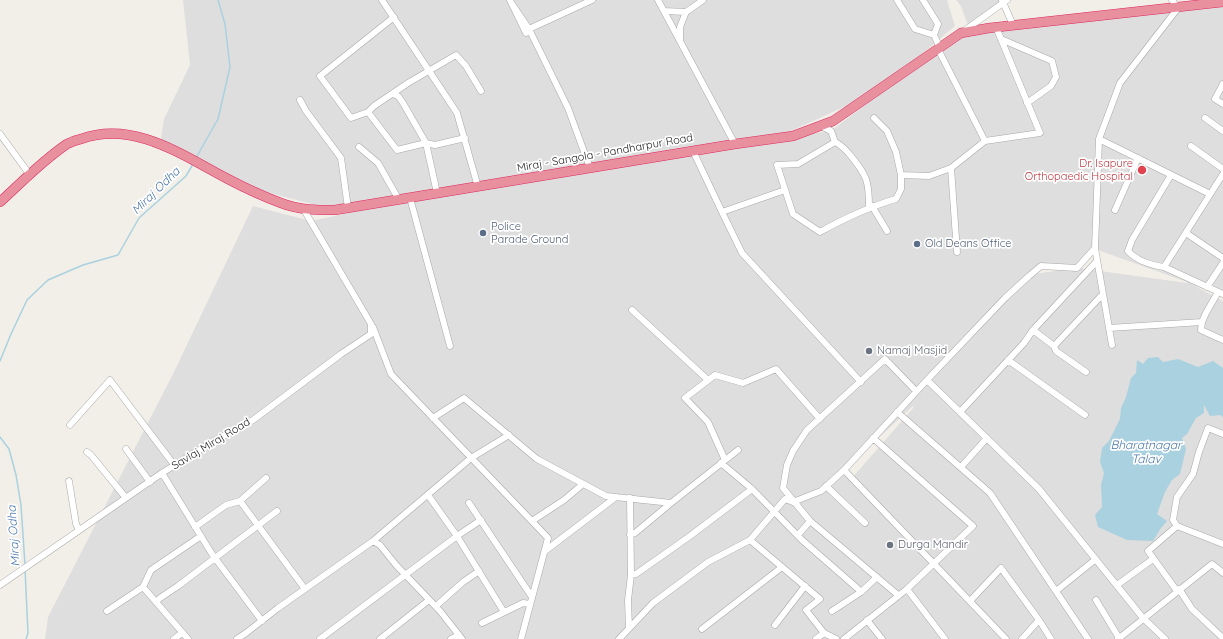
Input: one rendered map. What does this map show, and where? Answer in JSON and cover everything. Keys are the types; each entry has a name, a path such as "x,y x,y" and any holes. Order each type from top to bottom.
{"highway":[{"name":"Miraj - Sangola - Pandharpur Road","path":"0,202 68,143 91,135 118,133 148,139 282,204 304,210 335,210 735,144 793,136 833,122 961,33 996,27 1223,2"}],"street":[{"path":"382,0 457,113 478,187"},
{"path":"519,0 511,2 526,33 529,29 592,0"},
{"path":"658,0 735,144"},
{"path":"680,41 680,27 686,12 703,0"},
{"path":"897,0 915,29 934,35"},
{"path":"923,0 938,24 934,35 939,49 985,141"},
{"path":"1112,345 1095,248 1100,139 1120,84 1178,8 1172,0"},
{"path":"961,33 1004,1 1013,25"},
{"path":"664,11 686,12"},
{"path":"394,17 320,76 351,118 368,112 374,106 456,54 466,66 481,91"},
{"path":"901,175 929,176 951,168 985,141 1040,133 996,27"},
{"path":"529,29 568,108 590,168"},
{"path":"1001,40 1052,61 1056,77 1052,86 1028,102"},
{"path":"1222,89 1215,99 1223,104"},
{"path":"393,94 398,96 403,103 426,142 437,194"},
{"path":"300,100 306,111 341,158 348,208"},
{"path":"368,112 397,150 426,142 435,145 465,138"},
{"path":"874,118 887,131 896,152 901,175 901,189 896,199 871,207 820,232 793,214 777,164 798,164 834,142 841,144 864,172 869,188 871,207 887,231"},
{"path":"1205,118 1223,131"},
{"path":"821,126 831,131 834,142"},
{"path":"0,134 30,175"},
{"path":"1100,139 1210,194"},
{"path":"1191,146 1223,169"},
{"path":"359,147 378,162 399,200"},
{"path":"693,151 742,253 861,382"},
{"path":"1115,210 1138,158"},
{"path":"951,168 957,252"},
{"path":"1164,267 1210,194 1220,184 1223,174"},
{"path":"1171,175 1132,240 1128,251 1134,258 1156,266 1164,267 1220,293 1206,313 1202,322 1201,330 1223,340"},
{"path":"722,212 785,190"},
{"path":"410,198 450,346"},
{"path":"304,210 371,324 391,374 548,538 521,639"},
{"path":"1186,233 1223,258"},
{"path":"620,639 653,602 708,562 750,540 786,499 793,502 821,491 844,470 926,380 1000,303 1029,276 1042,266 1077,268 1095,248"},
{"path":"960,412 1097,261"},
{"path":"1208,287 1223,263"},
{"path":"1054,346 1103,294"},
{"path":"632,310 708,380"},
{"path":"1109,328 1202,322"},
{"name":"Savlaj Miraj Road","path":"0,585 162,473 214,441 253,420 341,354 371,334 371,324"},
{"path":"1033,330 1054,346 1056,351 1086,372"},
{"path":"898,595 810,521 783,488 787,465 793,451 807,430 885,359 916,391"},
{"path":"1008,360 1085,415"},
{"path":"820,419 776,369 743,383 715,375 684,398 708,422 723,462 798,535 861,592"},
{"path":"70,425 110,380 175,466"},
{"path":"926,380 1039,489 1143,618 1165,639"},
{"path":"433,418 464,398 537,459 606,496 671,503"},
{"path":"897,412 990,493 1088,639"},
{"path":"1223,434 1208,428 1193,474 1177,497 1173,520 1177,526 1223,544"},
{"path":"237,639 373,541 472,458 509,435"},
{"path":"844,639 907,589 973,526 873,438"},
{"path":"961,467 987,438"},
{"path":"126,449 150,482"},
{"path":"630,535 635,533 738,450"},
{"path":"87,452 126,498"},
{"path":"844,470 1006,639"},
{"path":"162,473 215,558 262,621"},
{"path":"195,527 226,505 240,501 266,478"},
{"path":"69,481 76,524 79,530"},
{"path":"532,521 564,500 583,484"},
{"path":"826,486 865,523"},
{"path":"631,575 636,574 690,536 752,489"},
{"path":"428,495 457,536 504,612"},
{"path":"545,551 616,497"},
{"path":"629,628 628,600 631,575 630,498"},
{"path":"240,501 305,589"},
{"path":"470,503 532,597"},
{"path":"156,602 277,511"},
{"path":"320,639 457,536 481,520"},
{"path":"798,535 810,521"},
{"path":"1177,526 1148,551 1192,609 1223,638"},
{"path":"106,611 143,587 151,570 201,536"},
{"path":"750,540 820,599 806,610 824,633 836,639"},
{"path":"373,541 380,545 405,575 436,606 461,637 452,639"},
{"path":"1056,591 1096,559"},
{"path":"1117,585 1153,559"},
{"path":"1096,600 1119,638 1212,564 1223,573"},
{"path":"702,629 782,567"},
{"path":"970,601 1001,568 1051,639"},
{"path":"436,606 463,582 479,571"},
{"path":"832,611 861,592 877,577"},
{"path":"775,625 804,586"},
{"path":"143,587 188,639"},
{"path":"907,589 945,639"},
{"path":"380,639 429,600"},
{"path":"482,623 523,603 530,604"},
{"path":"868,620 882,639"},
{"path":"1022,639 1039,620"},
{"path":"174,639 182,632"},
{"path":"816,639 824,633"}],"shaded area":[{"path":"183,0 947,0 955,26 877,92 773,139 831,131 921,62 970,31 961,6 956,0 1010,0 971,30 1223,2 1223,296 1193,285 1223,301 1223,639 1009,639 902,529 1004,639 45,639 48,617 174,372 253,206 311,221 427,196 335,210 243,186 160,144 164,119 190,65","holes":["1095,249 1187,282 1187,283 1078,268","1041,266 1074,268 1035,274","913,406 914,407 852,478 844,470"]}],"water":[{"name":"Bharatnagar Talav","path":"1158,357 1163,362 1178,359 1198,367 1213,361 1223,368 1223,417 1220,415 1210,416 1204,405 1204,413 1196,418 1187,434 1182,438 1186,449 1180,474 1172,480 1165,492 1157,514 1167,521 1153,541 1127,540 1098,527 1095,515 1102,507 1101,485 1104,473 1100,462 1102,448 1109,441 1120,419 1121,408 1126,397 1131,378 1136,373 1137,360 1143,364 1148,358"}],"waterway":[{"name":"Miraj Odha","path":"196,158 218,119 230,67 225,24 218,0"},
{"name":"Miraj Odha","path":"0,361 27,300 48,280 83,265 118,255 139,218 186,176 193,164"},
{"name":"Miraj Odha","path":"0,437 9,449 16,475 21,505 25,565"},
{"name":"Miraj Odha","path":"25,569 28,633 26,639"}],"place":[{"name":"Dr. Isapure Orthopaedic Hospital","path":"1142,170"},
{"name":"Police Parade Ground","path":"483,233"},
{"name":"Old Deans Office","path":"917,244"},
{"name":"Namaj Masjid","path":"869,351"},
{"name":"Durga Mandir","path":"890,545"}]}
